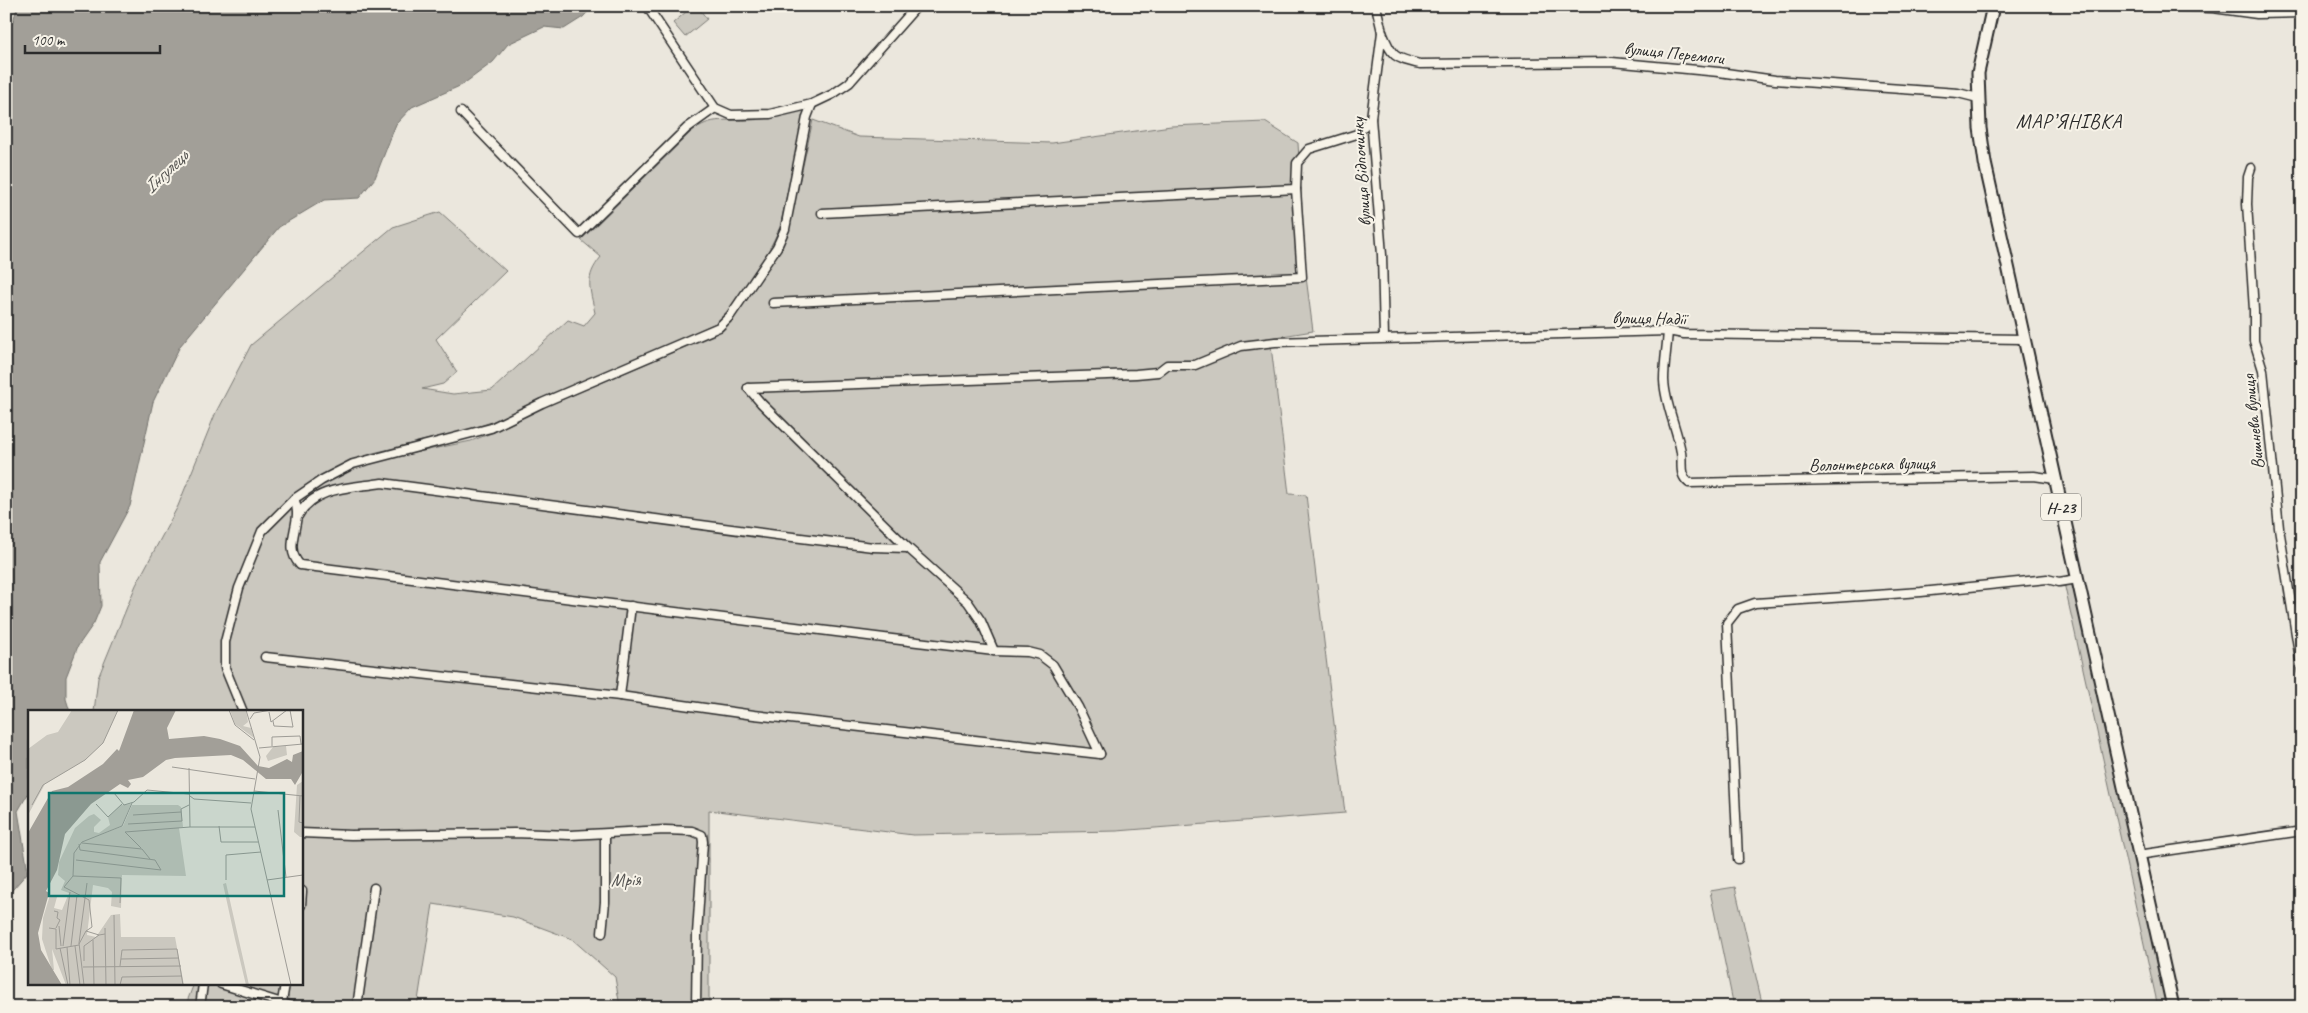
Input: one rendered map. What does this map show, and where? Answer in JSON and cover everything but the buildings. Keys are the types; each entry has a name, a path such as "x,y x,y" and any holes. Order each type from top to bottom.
{"main road":[{"name":"Н-23","path":"1993,6 1978,73 1980,128 1985,163 2173,1007"}],"street":[{"path":"647,6 715,108 731,116 770,114 812,104 833,94 848,83 917,6"},
{"path":"1370,6 1376,10"},
{"path":"2156,6 2213,8 2257,14 2302,13"},
{"name":"вулиця Відпочинку","path":"1376,10 1382,32 1370,118 1382,255 1384,338"},
{"name":"вулиця Перемоги","path":"1382,32 1390,52 1401,59 1420,64 1612,62 1719,72 1775,80 1958,93 1978,98"},
{"path":"242,710 225,668 225,642 239,588 262,531 294,499 322,480 354,464 491,428 542,403 719,327 730,316 777,247 785,229 807,117 812,104"},
{"path":"461,112 579,234 687,128 715,108"},
{"path":"773,303 1302,277 1296,189 1297,163 1309,149 1357,134 1370,118"},
{"name":"Вишнева вулиця","path":"2251,168 2247,190 2254,341 2263,370 2279,528 2302,672"},
{"path":"822,213 1296,189"},
{"name":"вулиця Надії","path":"908,548 748,388 1136,374 1158,372 1167,365 1195,365 1242,346 1275,342 1668,330 1684,334 2023,339"},
{"name":"Волонтерська вулиця","path":"1668,330 1664,380 1666,397 1682,455 1681,471 1683,478 1689,483 2034,476 2055,478"},
{"path":"296,518 303,507 331,490 382,483 873,547 908,548 968,602 981,621 994,651"},
{"path":"265,657 620,696 754,715 1100,754 1078,707 1053,665 1040,655 1028,652 994,651 300,565 294,559 291,548 297,505 294,499"},
{"path":"1738,859 1727,623 1738,609 1755,604 1921,592 2047,579 2059,582 2078,579"},
{"path":"620,696 632,606"},
{"path":"302,833 351,836 514,833 530,835 605,834 665,830 692,831 702,835 697,934 696,1007"},
{"path":"2138,855 2302,831"},
{"path":"602,933 605,908 605,834"},
{"path":"357,1007 374,888"},
{"path":"200,1007 203,986"},
{"path":"227,986 295,1007"},
{"path":"278,1003 284,986"}],"green space":[{"path":"693,6 697,6 707,19 685,37 673,23"},
{"name":"Мрія","path":"805,109 780,227 753,277 718,322 503,418 468,430 369,454 370,462 471,441 494,432 544,407 714,335 733,317 781,248 789,229 813,120 859,137 1052,143 1171,126 1265,122 1298,143 1306,277 1313,331 1270,338 1289,494 1306,495 1345,813 1117,831 913,835 709,810 709,1007 620,1007 615,977 572,939 513,917 433,904 417,1007 185,1007 193,986 302,986 302,710 94,710 98,678 136,585 178,506 216,412 251,345 393,227 440,212 506,271 436,339 457,372 443,384 422,389 453,394 492,390 568,320 584,326 595,313 590,290 590,277 601,257 581,240 691,132 713,121 764,119"},
{"path":"2075,582 2171,1007 2158,1007 2064,583"},
{"path":"1735,887 1763,1007 1734,1007 1710,891"}],"water":[{"name":"Інгулець","path":"18,6 593,6 583,17 564,29 544,27 508,44 493,62 462,85 412,107 396,124 375,178 359,198 324,200 279,227 180,346 153,402 130,506 100,562 101,606 94,623 78,646 66,677 66,699 69,710 28,710 28,794 18,811 28,872 6,897 6,41"}],"district":[{"name":"МАР’ЯНІВКА","path":"2069,121"}]}
